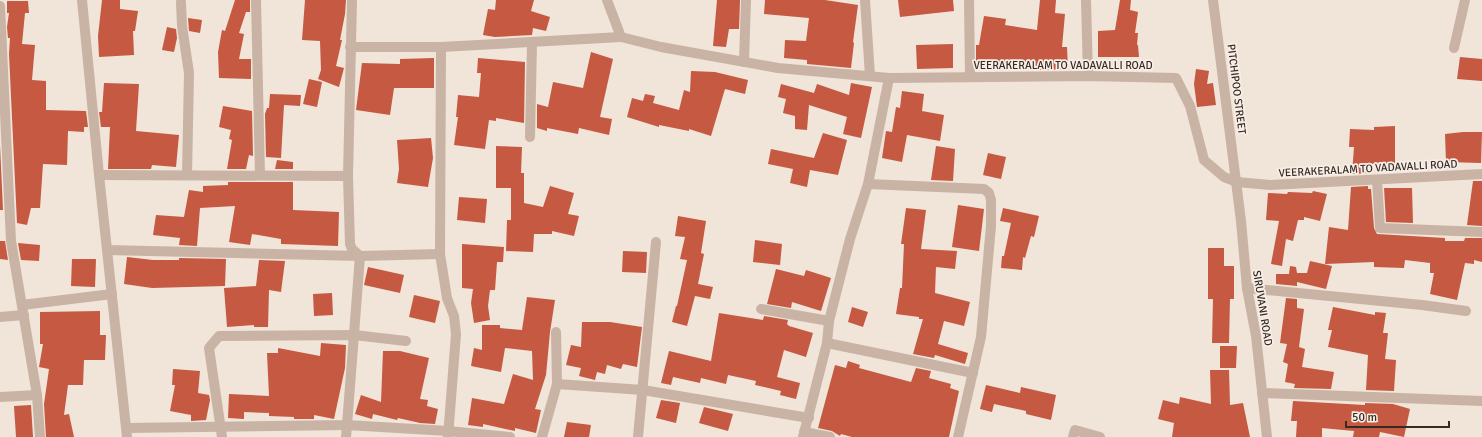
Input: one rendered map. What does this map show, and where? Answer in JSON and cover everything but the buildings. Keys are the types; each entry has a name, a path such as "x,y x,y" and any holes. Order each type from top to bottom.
{"street":[{"path":"82,0 99,175 127,432 222,432 347,425 448,434 510,437"},
{"path":"256,0 260,176"},
{"path":"352,0 348,176 350,244 352,249 360,256"},
{"path":"607,0 621,37"},
{"path":"744,62 746,0"},
{"path":"865,0 870,76"},
{"path":"969,0 970,77"},
{"path":"1086,0 1088,76"},
{"name":"PITCHIPOO STREET","path":"1213,0 1237,182"},
{"path":"1454,48 1465,0"},
{"path":"181,2 182,26 189,73 187,175"},
{"path":"0,6 11,241 37,395 40,437"},
{"name":"VEERAKERALAM TO VADAVALLI ROAD","path":"350,47 441,47 621,37 660,47 778,68 889,78 1088,76 1176,78 1190,106 1204,160 1224,177 1237,182 1270,185 1482,174"},
{"path":"530,137 532,42"},
{"path":"441,47 440,254 447,298 454,316 456,334 448,434"},
{"path":"830,437 804,434 827,342 829,321 850,239 868,184 889,78"},
{"path":"99,175 348,176"},
{"path":"1377,180 1380,228 1482,232"},
{"name":"SIRUVANI ROAD","path":"1237,182 1247,288 1256,336 1267,437"},
{"path":"868,184 984,189 989,193 991,200 991,226 981,337 958,437"},
{"path":"638,437 656,242"},
{"path":"107,250 360,256 440,254"},
{"path":"346,437 360,256"},
{"path":"1247,288 1422,305 1466,311"},
{"path":"22,305 112,294"},
{"path":"761,310 829,321"},
{"path":"0,317 24,315"},
{"path":"542,437 557,384 556,332"},
{"path":"222,432 209,348 219,336 354,334 406,340"},
{"path":"827,342 973,373"},
{"path":"557,384 643,390 809,418"},
{"path":"1262,393 1482,401"},
{"path":"0,397 37,395"},
{"path":"1072,437 1075,430 1100,437"}]}
